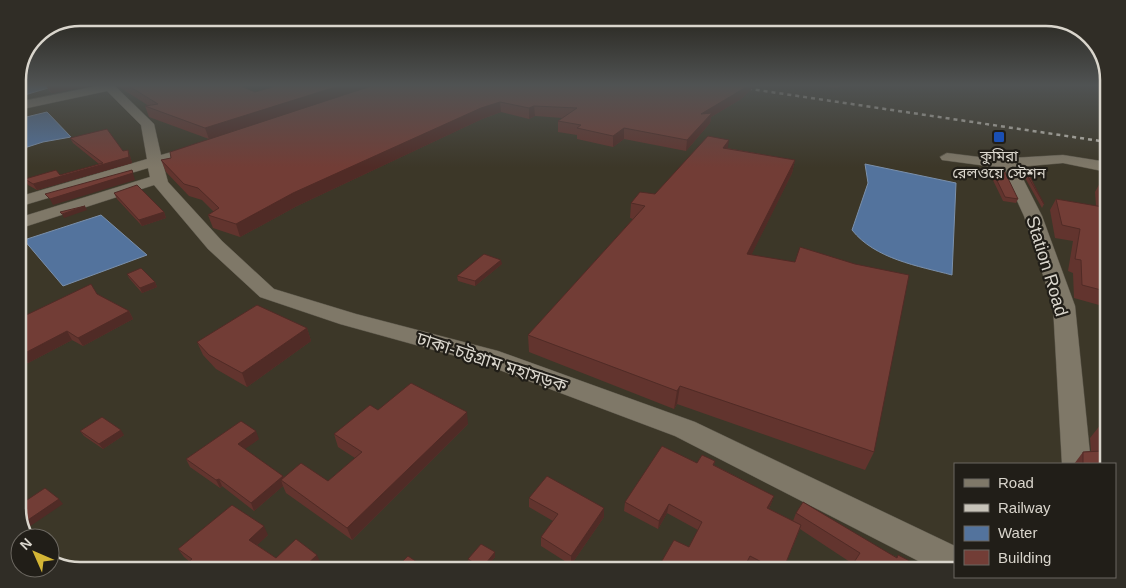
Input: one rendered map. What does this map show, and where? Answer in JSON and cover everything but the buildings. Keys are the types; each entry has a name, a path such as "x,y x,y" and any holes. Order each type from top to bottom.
{"street":[{"name":"ঢাকা-চট্টগ্রাম মহাসড়ক","path":"135,112 147,124 157,171 215,245 267,293 348,319 489,357 685,429 953,562"},
{"path":"26,221 157,171 213,144"},
{"path":"947,156 982,163 1063,159 1100,166"},
{"name":"Station Road","path":"1007,163 1032,216 1064,306 1077,463"},
{"path":"26,200 157,171"}],"water":[{"path":"47,112 71,137 26,147 26,117"},
{"path":"865,164 956,183 952,275 885,255 862,240 852,230 868,183"},
{"path":"101,215 147,255 63,286 26,242 26,239"}],"railway":[{"path":"908,112 1100,141"}],"place":[{"name":"কুমিরা রেলওয়ে স্টেশন","path":"999,137"}]}
